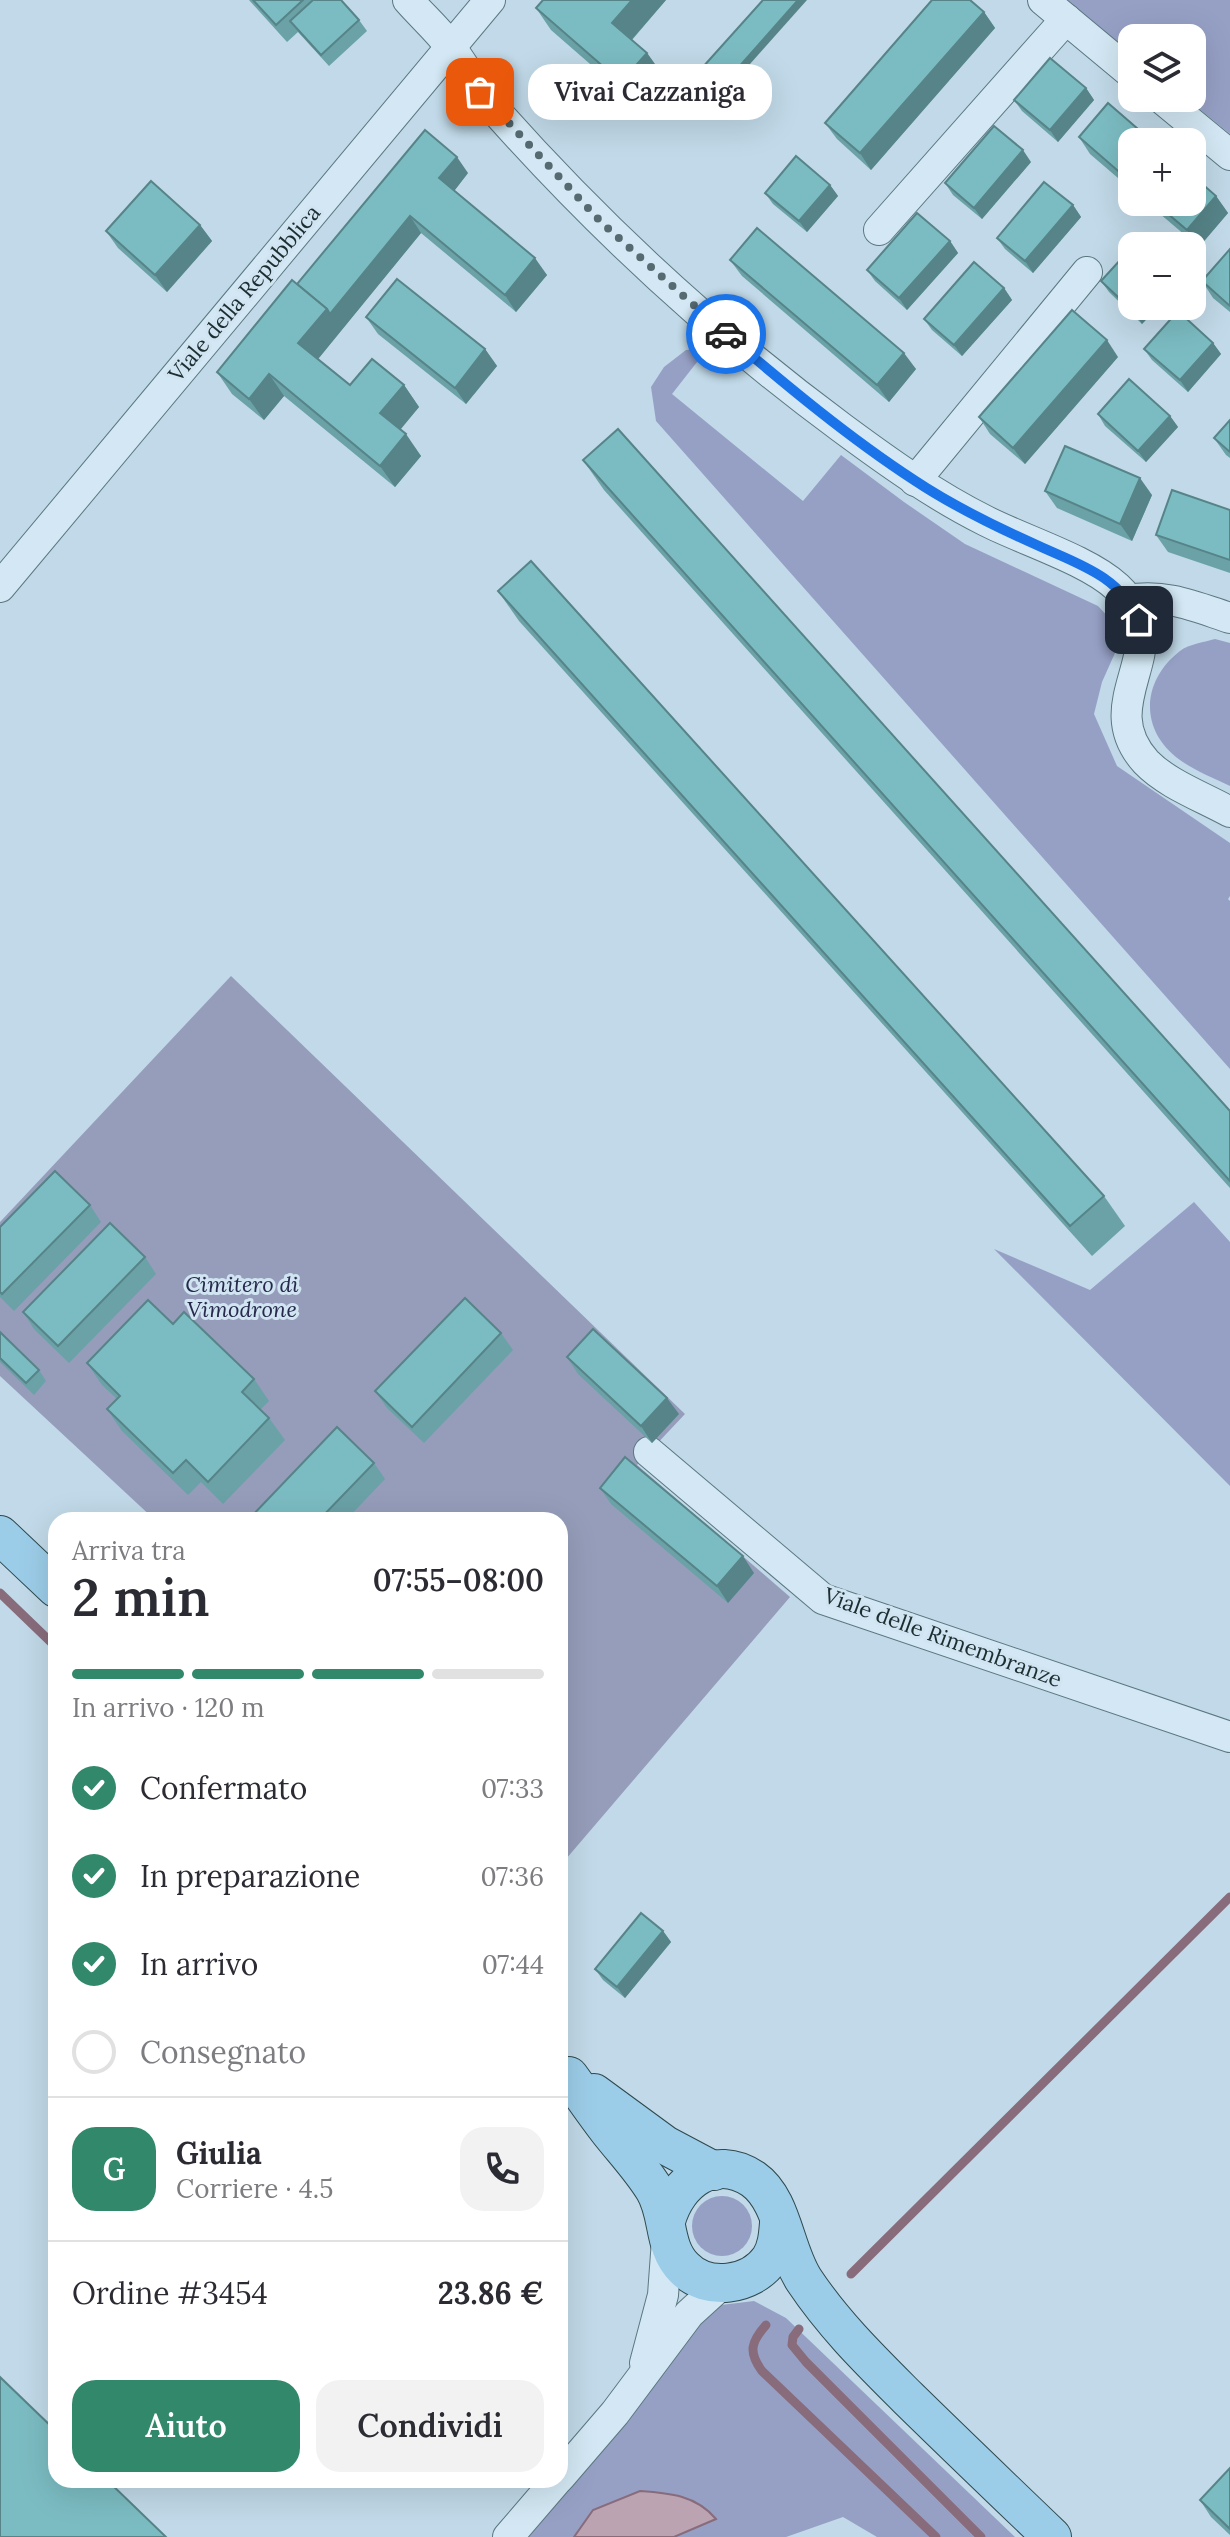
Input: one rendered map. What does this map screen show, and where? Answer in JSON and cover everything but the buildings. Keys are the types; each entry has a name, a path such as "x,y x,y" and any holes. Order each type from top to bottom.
{"main road":[{"path":"0,1535 48,1580"},
{"path":"568,2074 665,2145 714,2171"},
{"path":"568,2076 656,2192 674,2257 687,2271 703,2280 756,2285 791,2300 836,2326"},
{"path":"666,2230 671,2203 681,2187 696,2176 714,2171 733,2171 765,2189 775,2205 790,2255 802,2278 836,2326 1052,2537"},
{"path":"731,2282 757,2272 770,2259 777,2242 779,2223"}],"street":[{"path":"408,0 449,45 493,108 624,244 742,348 915,481 988,522 1097,572 1115,586 1128,600 1143,634 1127,701 1128,728 1135,745 1155,770 1230,812"},
{"name":"Viale della Repubblica","path":"0,587 449,45 490,0"},
{"path":"879,230 1054,10 1118,63"},
{"path":"1178,112 1230,155"},
{"path":"915,481 1087,272"},
{"path":"1128,600 1150,597 1167,599 1230,618"},
{"name":"Viale delle Rimembranze","path":"649,1452 823,1599 1230,1737"},
{"path":"643,2375 663,2295 666,2230"},
{"path":"568,2467 615,2413 689,2314 731,2282"},
{"path":"508,2537 550,2488"}],"shaded area":[{"path":"1066,0 1230,0 1230,134 1203,112 1206,112 1206,24 1118,24 1118,43"},
{"path":"708,348 672,394 803,501 841,455 965,544 1098,606 1114,623 1119,644 1102,682 1094,714 1117,766 1230,843 1230,1069 656,421 651,387 664,367 686,350"},
{"path":"1215,639 1230,643 1230,786 1186,764 1167,748 1157,735 1150,706 1152,691 1167,663 1192,645"},
{"path":"1194,1202 1230,1242 1230,1486 994,1249 1090,1290"},
{"path":"722,2196 743,2205 752,2226 743,2247 722,2256 701,2247 692,2226 701,2205"},
{"path":"754,2301 786,2318 1015,2537 877,2537 843,2517 786,2537 525,2537 648,2394 690,2331 721,2305"},
{"path":"640,2491 672,2494 691,2500 716,2519 674,2537 574,2537 593,2510"}],"green space":[{"name":"Cimitero di Vimodrone","path":"231,976 685,1414 637,1465 790,1597 568,1857 568,1512 146,1512 0,1376 0,1222"}],"waterway":[{"path":"0,1593 48,1639"},
{"path":"851,2274 1230,1897"},
{"path":"766,2325 753,2347 762,2371 936,2537"},
{"path":"799,2329 792,2345 806,2362 981,2537"}],"way so far":[{"path":"480,92 602,223 726,334"}],"place":[{"name":"Vivai Cazzaniga","path":"480,92"}],"route":[{"path":"726,334 840,426 915,481 988,522 1097,572 1128,600 1139,620"}]}
